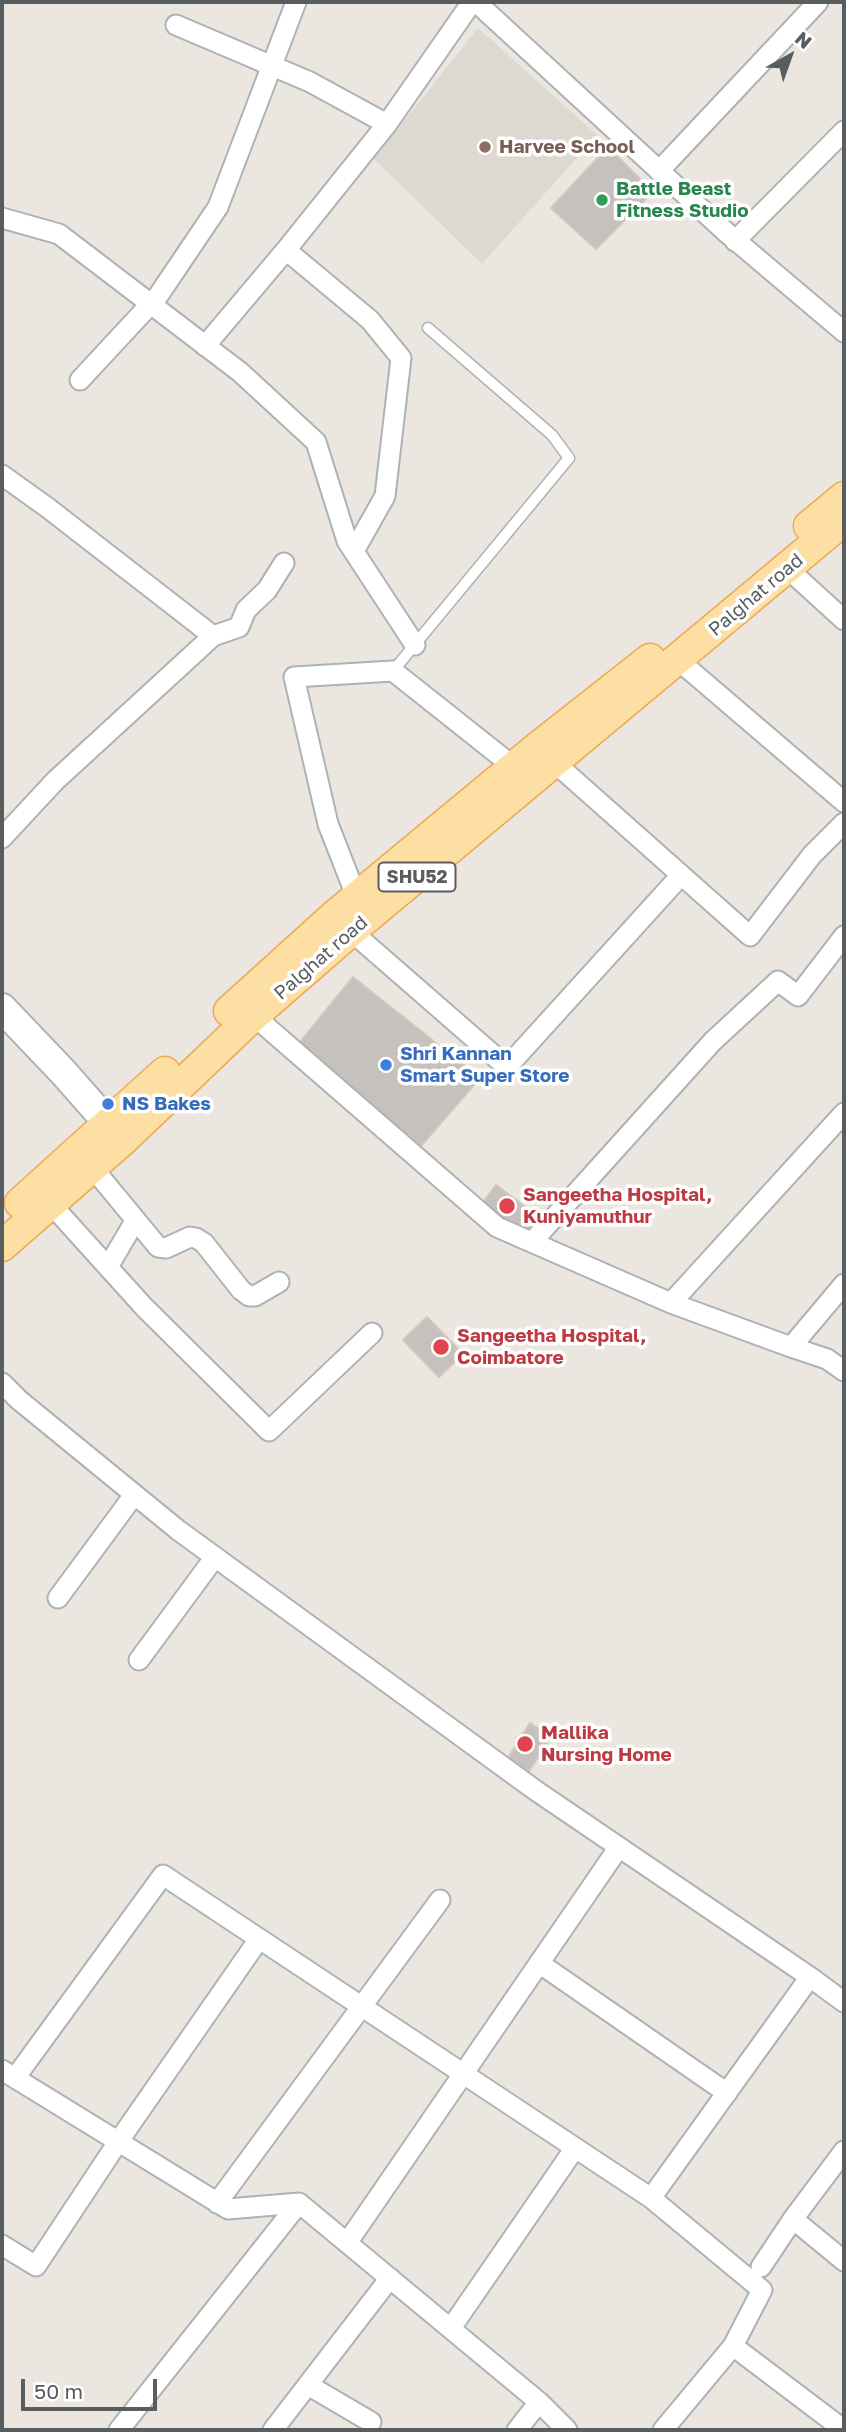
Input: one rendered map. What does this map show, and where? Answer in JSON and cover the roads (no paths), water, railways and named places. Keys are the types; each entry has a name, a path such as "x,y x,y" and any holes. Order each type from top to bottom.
{"main road":[{"name":"Palghat road","path":"2,1219 116,1131 246,1009 357,898 844,497"},
{"name":"Palghat road","path":"246,1009 351,931 844,520"},
{"name":"Palghat road","path":"2,1246 92,1167 116,1131"}],"street":[{"path":"80,380 150,304 218,207 296,2"},
{"path":"205,346 387,124 474,2 735,241 844,332"},
{"path":"659,171 818,2"},
{"path":"176,25 272,64 387,124"},
{"path":"735,241 844,131"},
{"path":"2,218 59,234 240,372 316,442 347,541 415,645"},
{"path":"286,250 370,320 401,358 385,496 354,551"},
{"path":"2,475 213,636"},
{"path":"2,838 55,781 213,636 239,626 246,610 267,590 284,563"},
{"path":"788,569 844,620"},
{"path":"678,660 844,802"},
{"path":"357,898 328,824 294,677 393,671 514,767"},
{"path":"555,763 750,936 812,855 844,824"},
{"path":"351,931 507,1067 674,883"},
{"path":"532,1242 713,1041 778,981 798,996 844,936"},
{"path":"2,1008 116,1131"},
{"path":"246,1009 497,1227 671,1303 827,1359 844,1371"},
{"path":"671,1303 844,1113"},
{"path":"92,1167 158,1247 166,1248 190,1237 204,1243 240,1290 249,1296 255,1296 279,1282"},
{"path":"50,1203 144,1307 269,1431 372,1333"},
{"path":"108,1267 135,1221"},
{"path":"790,1346 844,1284"},
{"path":"2,1383 134,1495 215,1557 513,1774 844,2002"},
{"path":"58,1598 134,1495"},
{"path":"139,1660 215,1557"},
{"path":"347,2243 619,1847"},
{"path":"567,2430 539,2402 299,2203 228,2209 8,2074 163,1875 651,2198 762,2290 733,2346 663,2430"},
{"path":"217,2203 440,1900"},
{"path":"2,2245 36,2266 118,2142 259,1939"},
{"path":"539,1964 727,2093"},
{"path":"651,2198 810,1978"},
{"path":"451,2328 576,2148"},
{"path":"761,2267 844,2151"},
{"path":"119,2430 299,2203"},
{"path":"793,2219 844,2261"},
{"path":"273,2430 390,2278"},
{"path":"733,2346 844,2430"},
{"path":"308,2385 372,2422"},
{"path":"517,2430 539,2402"}],"lane":[{"path":"393,671 569,458 552,435 428,328"}],"place":[{"name":"Harvee School","path":"485,147"},
{"name":"Battle Beast Fitness Studio","path":"602,200"},
{"name":"Shri Kannan Smart Super Store","path":"386,1065"},
{"name":"NS Bakes","path":"108,1104"},
{"name":"Sangeetha Hospital, Kuniyamuthur","path":"507,1206"},
{"name":"Sangeetha Hospital, Coimbatore","path":"441,1347"},
{"name":"Mallika Nursing Home","path":"525,1744"}]}
